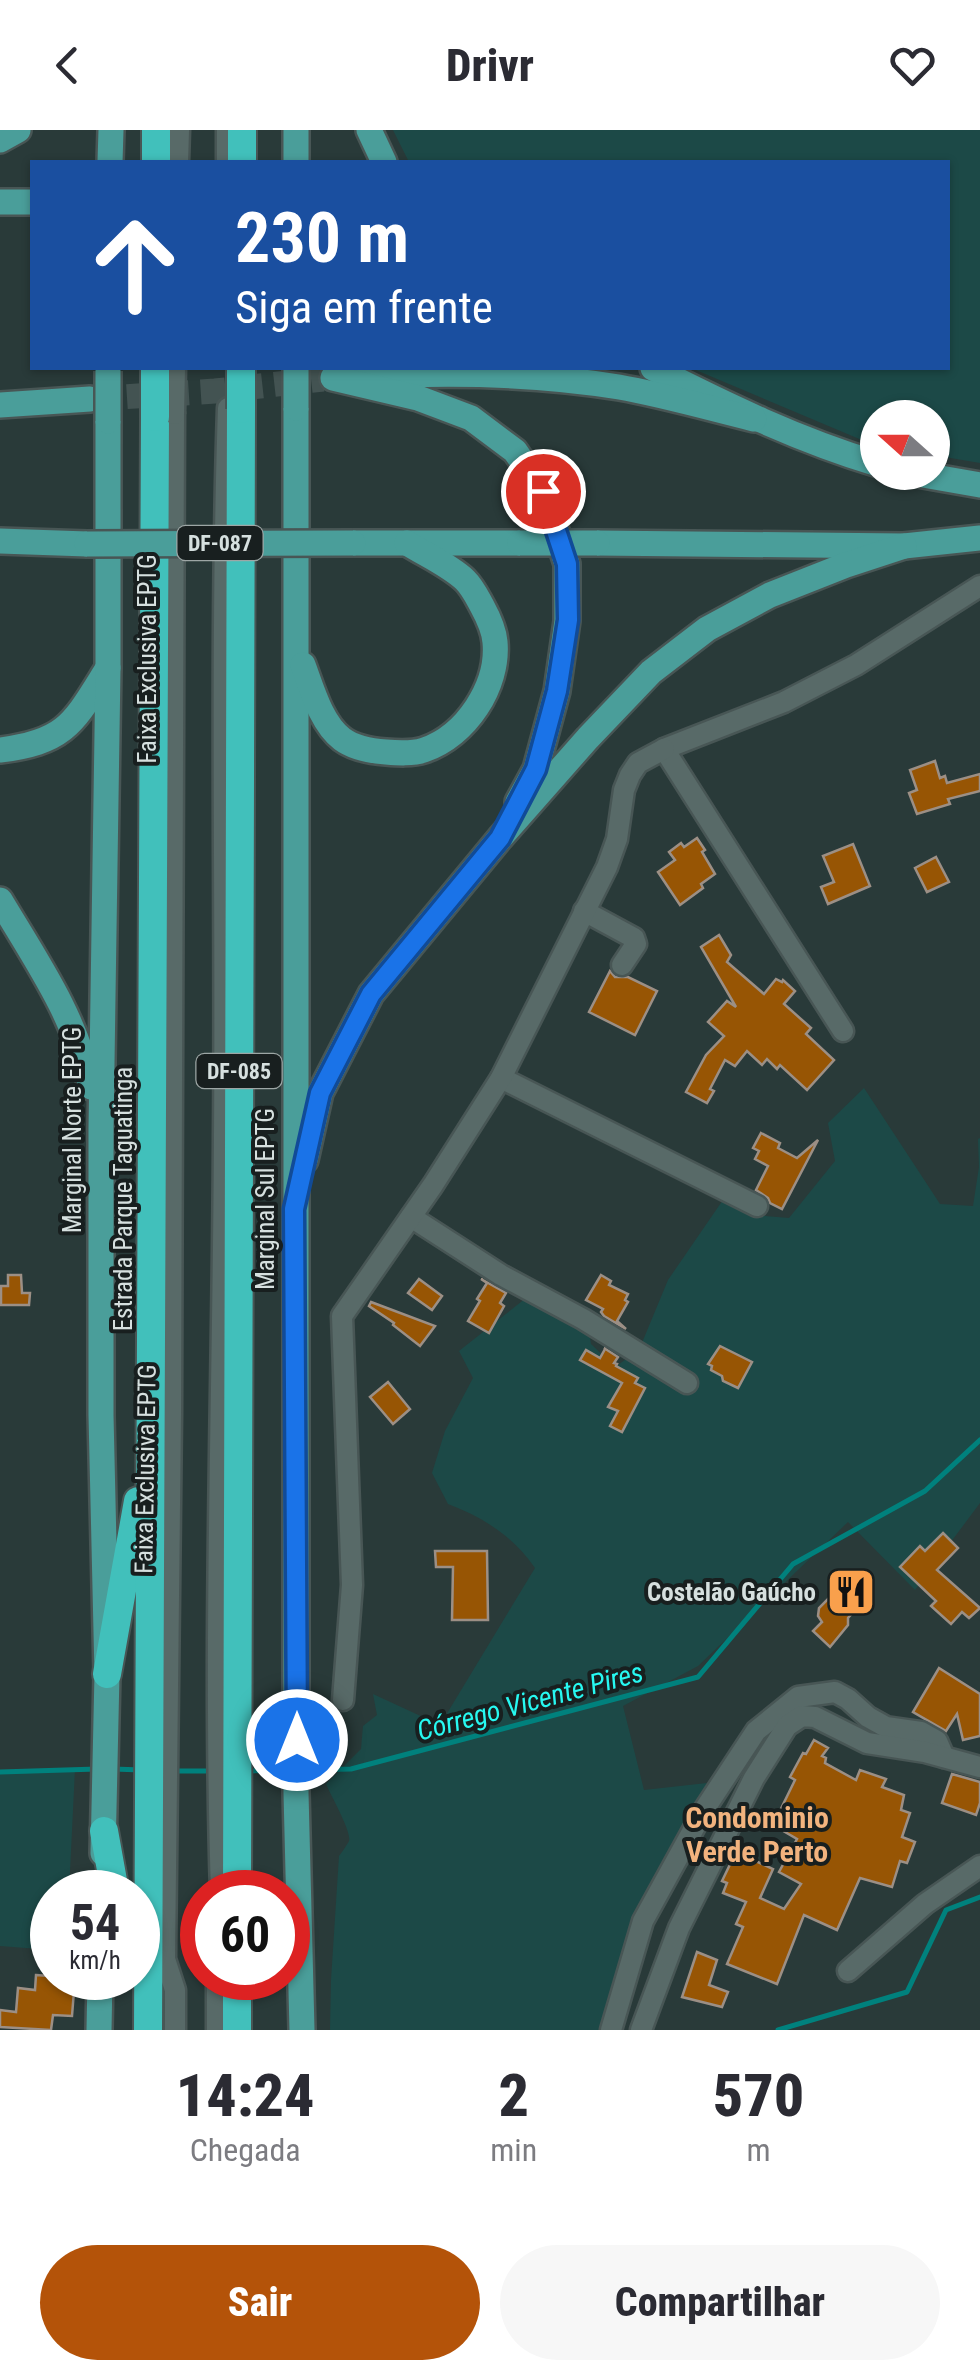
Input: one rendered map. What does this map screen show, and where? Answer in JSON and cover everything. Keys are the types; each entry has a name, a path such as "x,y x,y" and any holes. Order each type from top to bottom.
{"highway":[{"path":"156,130 156,160"},
{"path":"242,130 242,160"},
{"name":"Estrada Parque Taguatinga","path":"148,2030 158,1797 152,1416 165,415 155,370"},
{"name":"DF-085","path":"236,1870 228,1795 228,1731 234,409 241,370"},
{"path":"107,1674 152,1416"},
{"path":"104,1831 111,1870"},
{"path":"133,2000 136,2030"},
{"path":"237,2030 238,2000"}],"main road":[{"path":"0,140 18,130"},
{"path":"110,130 110,160"},
{"path":"296,130 296,160"},
{"path":"370,130 383,160"},
{"path":"0,202 30,202"},
{"name":"Marginal Norte EPTG","path":"103,1870 107,1674 100,1128 108,668 108,370"},
{"name":"Marginal Sul EPTG","path":"296,370 296,1793 302,2030"},
{"path":"656,370 754,418 860,459"},
{"path":"500,838 536,769 557,691 568,620 567,564 543,491 515,451 470,418 418,398 328,379 424,374 550,380 619,387 754,418"},
{"path":"2,404 90,399"},
{"path":"950,480 980,485"},
{"path":"407,543 904,546 980,538"},
{"name":"DF-087","path":"0,541 407,543"},
{"path":"297,649 329,724 342,739 355,746 400,754 424,750 450,736 473,714 487,688 494,660 495,640 488,618 466,581 407,543"},
{"path":"294,1209 320,1093 371,994 588,738 651,672 707,629 770,596 904,546"},
{"path":"0,750 28,746 59,734 82,710 108,668"},
{"path":"0,900 61,1001 86,1060 100,1128"},
{"path":"99,2030 100,2000"}],"street":[{"path":"178,160 179,130"},
{"path":"227,130 227,160"},
{"name":"Faixa Exclusiva EPTG","path":"158,1736 171,1415 165,415 175,370"},
{"path":"228,370 234,409"},
{"path":"342,1700 352,1585 342,1316 501,1078 607,867 630,775 638,762 664,749 784,702 856,665 980,586"},
{"path":"664,749 843,1031"},
{"path":"584,910 634,938 636,944 622,965"},
{"path":"501,1078 756,1206"},
{"path":"411,1217 687,1383"},
{"path":"611,2030 643,1921 704,1810 756,1731 798,1696 835,1692 868,1718 937,1740 944,1757"},
{"path":"641,2030 679,1928 754,1778 787,1726 802,1716 815,1717 867,1743 980,1767"},
{"path":"223,1870 228,1795"},
{"path":"158,1797 165,1959 175,1990 175,2030"},
{"path":"848,1971 925,1904 980,1866"},
{"path":"217,2000 217,2030"}],"shaded area":[{"path":"393,130 980,130 980,463 950,458 950,400 860,400 860,439 696,370 950,370 950,160 408,160"},
{"path":"864,1088 940,1204 973,1206 980,1138 980,1503 915,1590 848,1522 698,1666 623,1706 644,1790 707,1783 635,1915 603,2030 330,2030 339,1856 349,1836 326,1784 361,1749 363,1726 377,1715 373,1694 440,1725 535,1568 497,1529 448,1504 432,1473 445,1431 473,1378 459,1351 526,1298 588,1326 591,1344 615,1367 639,1350 668,1280 725,1197 765,1216 789,1218 835,1161 828,1123"},
{"path":"75,1769 70,1870 30,1870 30,1948 0,1946 0,1772"}],"building":[{"path":"935,761 940,778 945,776 947,783 980,774 980,791 948,799 950,804 917,814 909,793 917,790 910,770"},
{"path":"697,838 715,874 680,905 658,872 675,860 669,852"},
{"path":"853,844 870,886 828,904 821,887 834,882 823,856"},
{"path":"936,857 949,882 927,892 915,868"},
{"path":"719,935 731,955 727,962 764,994 776,979 795,991 784,1004 811,1028 806,1034 834,1060 807,1090 780,1065 777,1069 767,1059 762,1065 747,1051 735,1066 725,1060 707,1103 686,1092 706,1055 724,1036 708,1022 727,1001 736,1007 701,947"},
{"path":"610,971 615,977 628,977 657,991 635,1035 589,1012"},
{"path":"761,1133 797,1158 818,1140 782,1209 756,1190 768,1166 755,1159 759,1151 753,1148"},
{"path":"8,1275 21,1275 22,1293 30,1293 29,1305 1,1305 1,1286 8,1286"},
{"path":"601,1275 611,1281 609,1285 628,1294 628,1302 617,1321 626,1329 586,1300"},
{"path":"419,1279 442,1296 432,1310 408,1293"},
{"path":"481,1279 506,1293 500,1303 504,1306 489,1333 468,1321 487,1283"},
{"path":"371,1302 435,1326 420,1346 369,1306"},
{"path":"720,1346 752,1362 738,1388 723,1381 708,1364"},
{"path":"604,1348 618,1357 616,1366 638,1378 635,1383 645,1388 622,1432 610,1426 618,1411 608,1407 622,1383 580,1360 586,1350 600,1358"},
{"path":"388,1382 410,1409 393,1424 370,1397"},
{"path":"943,1533 958,1548 937,1570 980,1608 969,1618 962,1612 951,1624 931,1606 936,1601 900,1567 920,1546 925,1551"},
{"path":"435,1551 487,1551 488,1620 452,1620 453,1567 436,1567"},
{"path":"854,1571 872,1591 830,1647 813,1631 822,1622 819,1608"},
{"path":"939,1668 980,1694 980,1736 963,1740 957,1714 946,1731 913,1712"},
{"path":"814,1740 828,1748 822,1756 825,1763 856,1780 860,1770 886,1779 882,1787 904,1795 901,1810 910,1813 902,1837 915,1842 907,1863 900,1861 892,1887 860,1878 837,1930 804,1915 777,1984 727,1964 743,1927 736,1924 746,1902 723,1893 727,1883 722,1881 736,1852 773,1869 760,1898 784,1909 801,1884 779,1872 797,1839 773,1825 795,1780 790,1777"},
{"path":"952,1774 980,1782 976,1815 942,1803"},
{"path":"697,1952 717,1960 709,1985 728,1992 722,2007 682,1997"},
{"path":"18,1988 30,1989 30,2000 73,2000 72,2016 53,2015 51,2030 0,2027 0,2010 16,2012"}],"waterway":[{"name":"Córrego Vicente Pires","path":"303,1770 351,1769 698,1677 793,1564 925,1491 980,1440"},
{"name":"Córrego Vicente Pires","path":"0,1772 97,1769"},
{"name":"Córrego Vicente Pires","path":"113,1769 142,1770"},
{"name":"Córrego Vicente Pires","path":"248,1771 287,1770"},
{"name":"Córrego Vicente Pires","path":"173,1771 212,1771"},
{"path":"778,2030 907,1992 946,1910 980,1897"}],"tunnel":[{"path":"90,399 323,379"}],"place":[{"name":"Costelão Gaúcho","path":"851,1592"}],"district":[{"name":"Condominio Verde Perto","path":"757,1835"}],"route":[{"path":"297,1740 294,1209 320,1093 371,994 500,838 536,769 557,691 568,620 567,564 543,491"}]}
